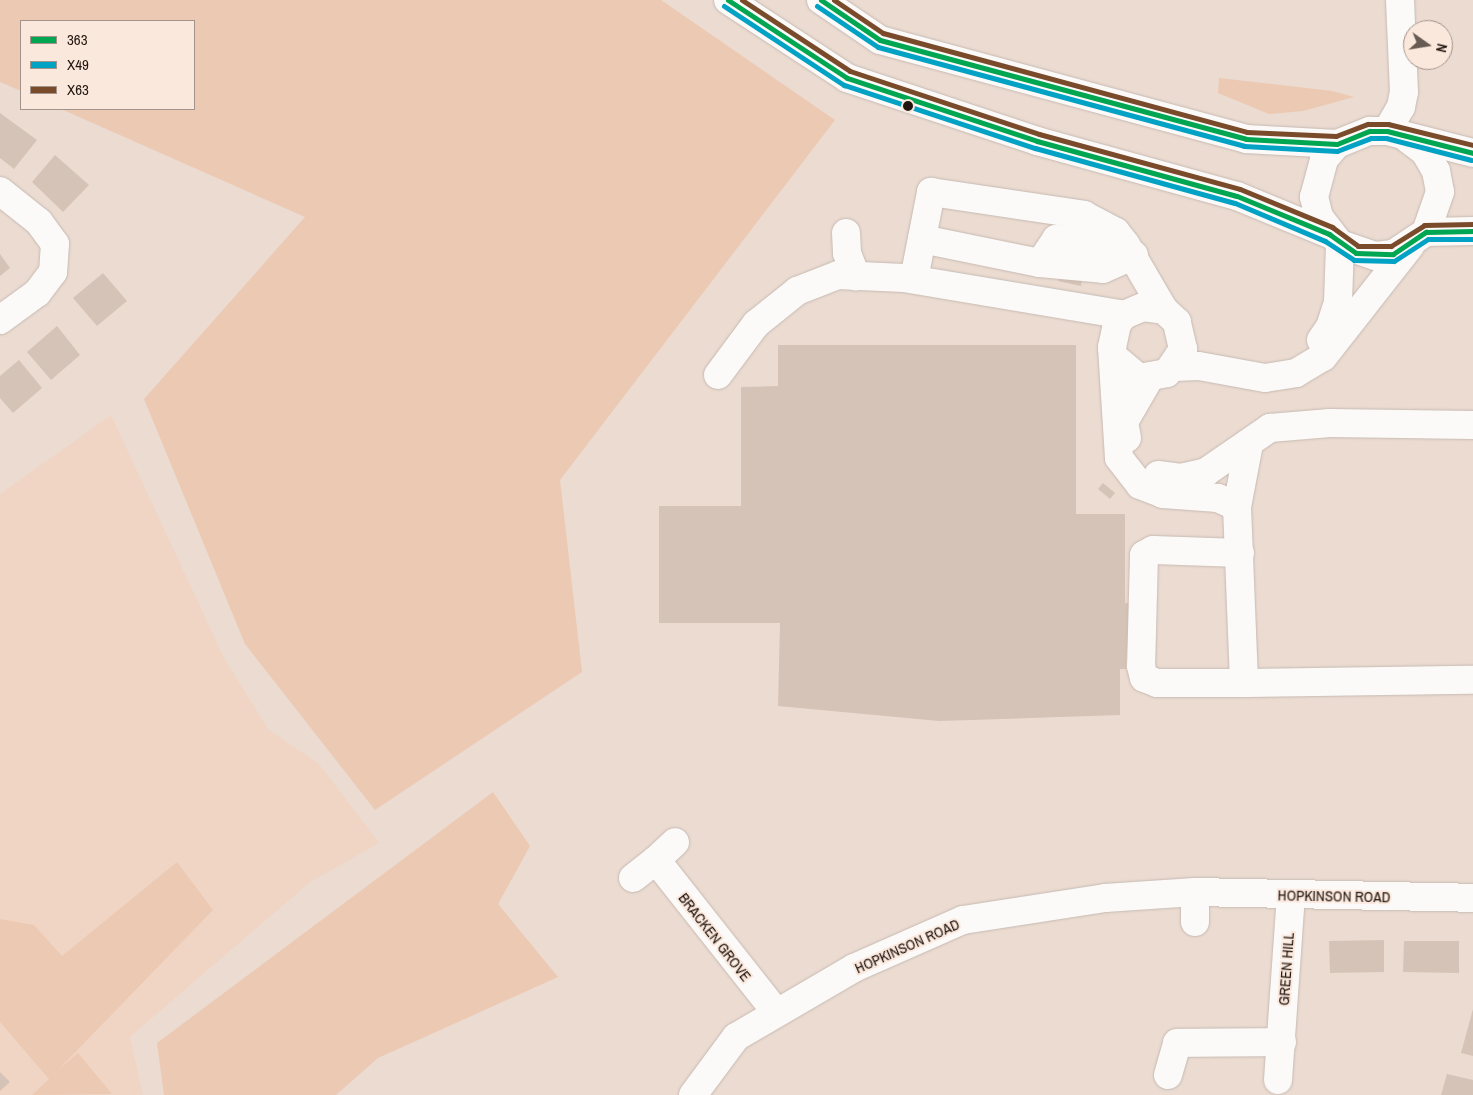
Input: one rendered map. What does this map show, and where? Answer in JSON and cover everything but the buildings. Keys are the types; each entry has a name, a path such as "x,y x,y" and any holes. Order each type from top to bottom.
{"street":[{"path":"728,0 847,78 1037,141 1238,196 1375,256 1418,239 1473,231"},
{"path":"821,0 880,40 1000,74 1246,139 1338,144"},
{"path":"1398,135 1404,92 1400,0"},
{"path":"718,375 756,324 797,291 838,275 914,280 1124,315 1143,307 1173,320 1204,349 1240,364 1282,366 1309,354 1330,328 1335,310 1335,239 1319,217 1315,184 1324,159 1338,144 1370,131 1398,135 1473,153"},
{"path":"1398,135 1425,152 1436,171 1440,192 1418,239 1323,357 1296,373 1265,378 1199,366 1174,367 1149,379 1124,422 1128,446 1144,466 1159,476 1182,478 1206,472 1270,428 1321,424 1473,425"},
{"path":"0,191 39,222 55,244 53,272 37,293 0,320"},
{"path":"914,280 931,192 1084,215 1116,232 1130,250 1173,320 1183,349 1174,367"},
{"path":"846,233 847,254 856,276"},
{"path":"922,239 1040,262 1056,239 1130,250"},
{"path":"1124,315 1112,335 1115,358 1114,419 1119,458 1140,484 1163,494 1218,498 1237,508"},
{"path":"1115,358 1129,374 1149,379"},
{"path":"1244,683 1237,508 1248,444"},
{"path":"1240,553 1153,550 1144,555 1141,666 1144,678 1157,683 1473,680"},
{"name":"BRACKEN GROVE","path":"633,878 665,851 776,1012"},
{"path":"1195,922 1196,892"},
{"name":"HOPKINSON ROAD","path":"693,1095 736,1037 854,968 963,920 1105,898 1196,892 1291,896 1473,898"},
{"name":"GREEN HILL","path":"1278,1080 1291,896"},
{"path":"1168,1075 1177,1044 1282,1042"}],"shaded area":[{"path":"0,0 661,0 835,120 560,480 582,672 375,810 245,644 144,399 305,217 63,110 195,110 195,20 20,20 20,91 0,82"},
{"path":"1219,78 1332,91 1354,97 1303,111 1269,114 1218,93"},
{"path":"111,415 224,658 269,730 319,764 379,843 309,883 130,1037 143,1095 0,1095 0,494"},
{"path":"493,792 530,846 498,904 558,977 378,1058 336,1095 164,1095 157,1043"},
{"path":"177,862 213,910 58,1070 78,1053 112,1094 32,1095 49,1079 0,1022 0,919 34,925 62,956"}],"transit line":[{"name":"363","path":"728,0 847,78 1037,141 1237,196 1329,234 1356,253 1393,254 1426,232 1473,231"},
{"name":"X63","path":"742,0 850,71 1039,134 1240,189 1332,227 1358,246 1391,246 1424,225 1473,224"},
{"name":"363","path":"821,0 880,40 1246,139 1337,144 1370,131 1387,131 1473,153"},
{"name":"X63","path":"834,0 883,33 1247,132 1336,136 1368,124 1388,124 1473,145"},
{"name":"X49","path":"724,6 844,85 1035,148 1235,203 1325,241 1354,260 1394,261 1428,239 1473,239"},
{"name":"X49","path":"817,6 878,47 1244,146 1337,151 1371,138 1386,138 1471,160"}]}
